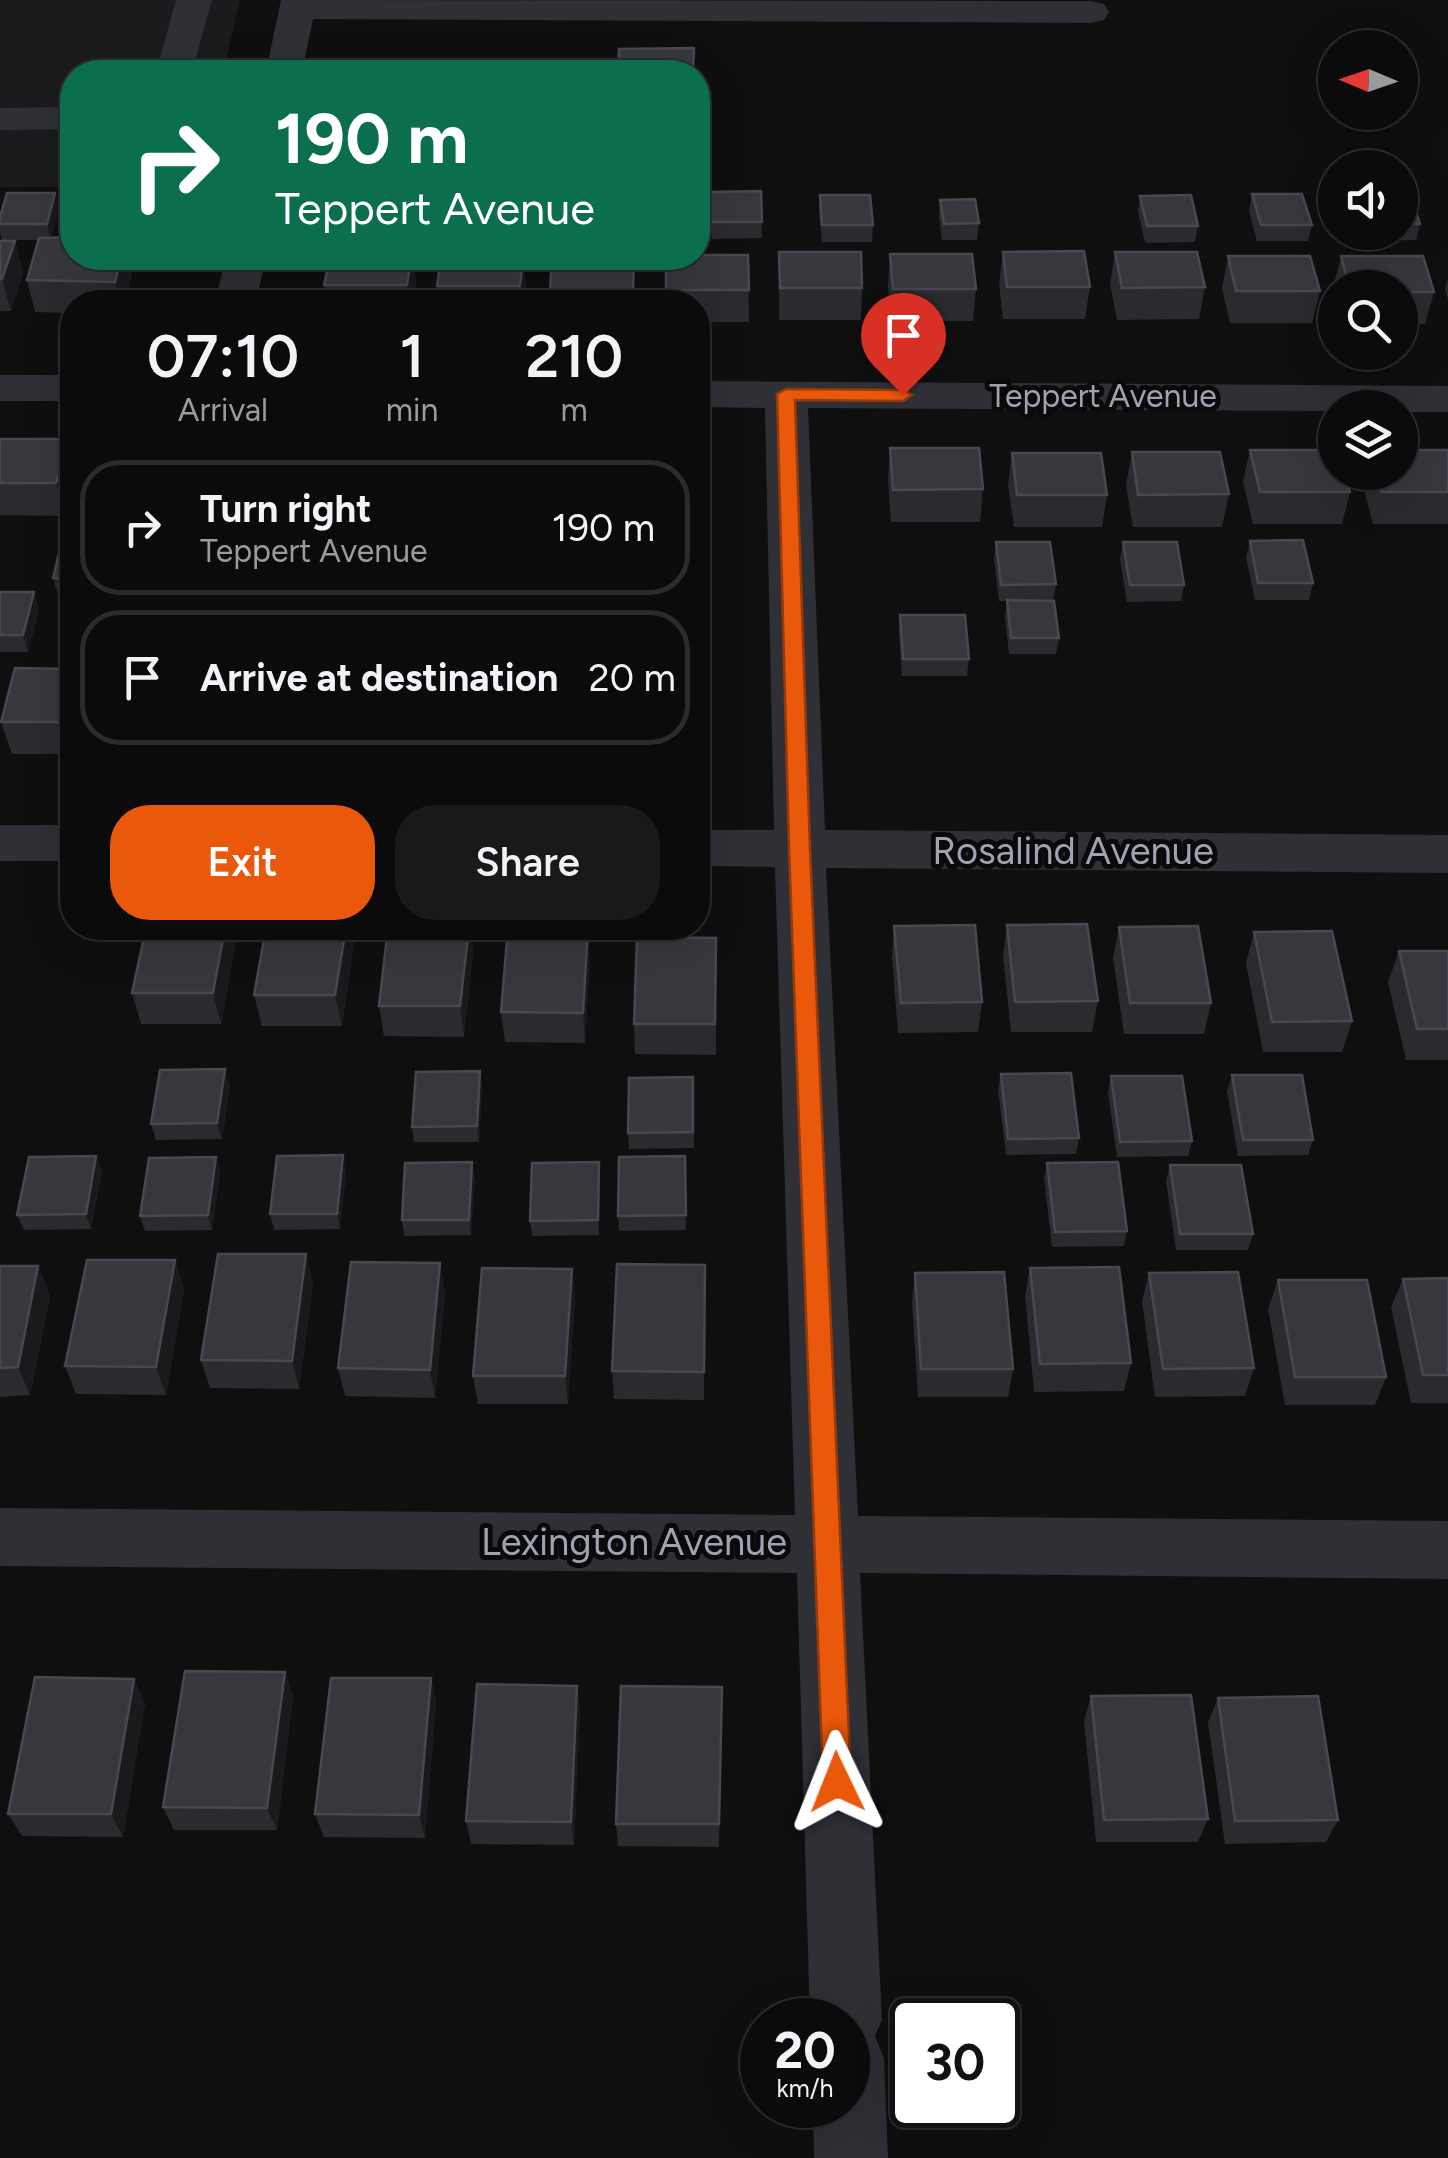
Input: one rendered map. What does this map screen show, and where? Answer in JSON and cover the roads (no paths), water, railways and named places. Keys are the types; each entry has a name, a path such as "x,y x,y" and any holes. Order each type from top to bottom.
{"street":[{"path":"177,60 194,0"},
{"path":"286,60 298,4 1091,12"},
{"path":"0,119 60,118"},
{"path":"0,388 60,388"},
{"name":"Teppert Avenue","path":"710,394 1448,398"},
{"path":"786,394 845,1998"},
{"path":"0,843 60,844"},
{"name":"Rosalind Avenue","path":"710,848 1448,854"},
{"name":"Lexington Avenue","path":"0,1538 1448,1550"},
{"path":"850,2128 851,2158"}]}
